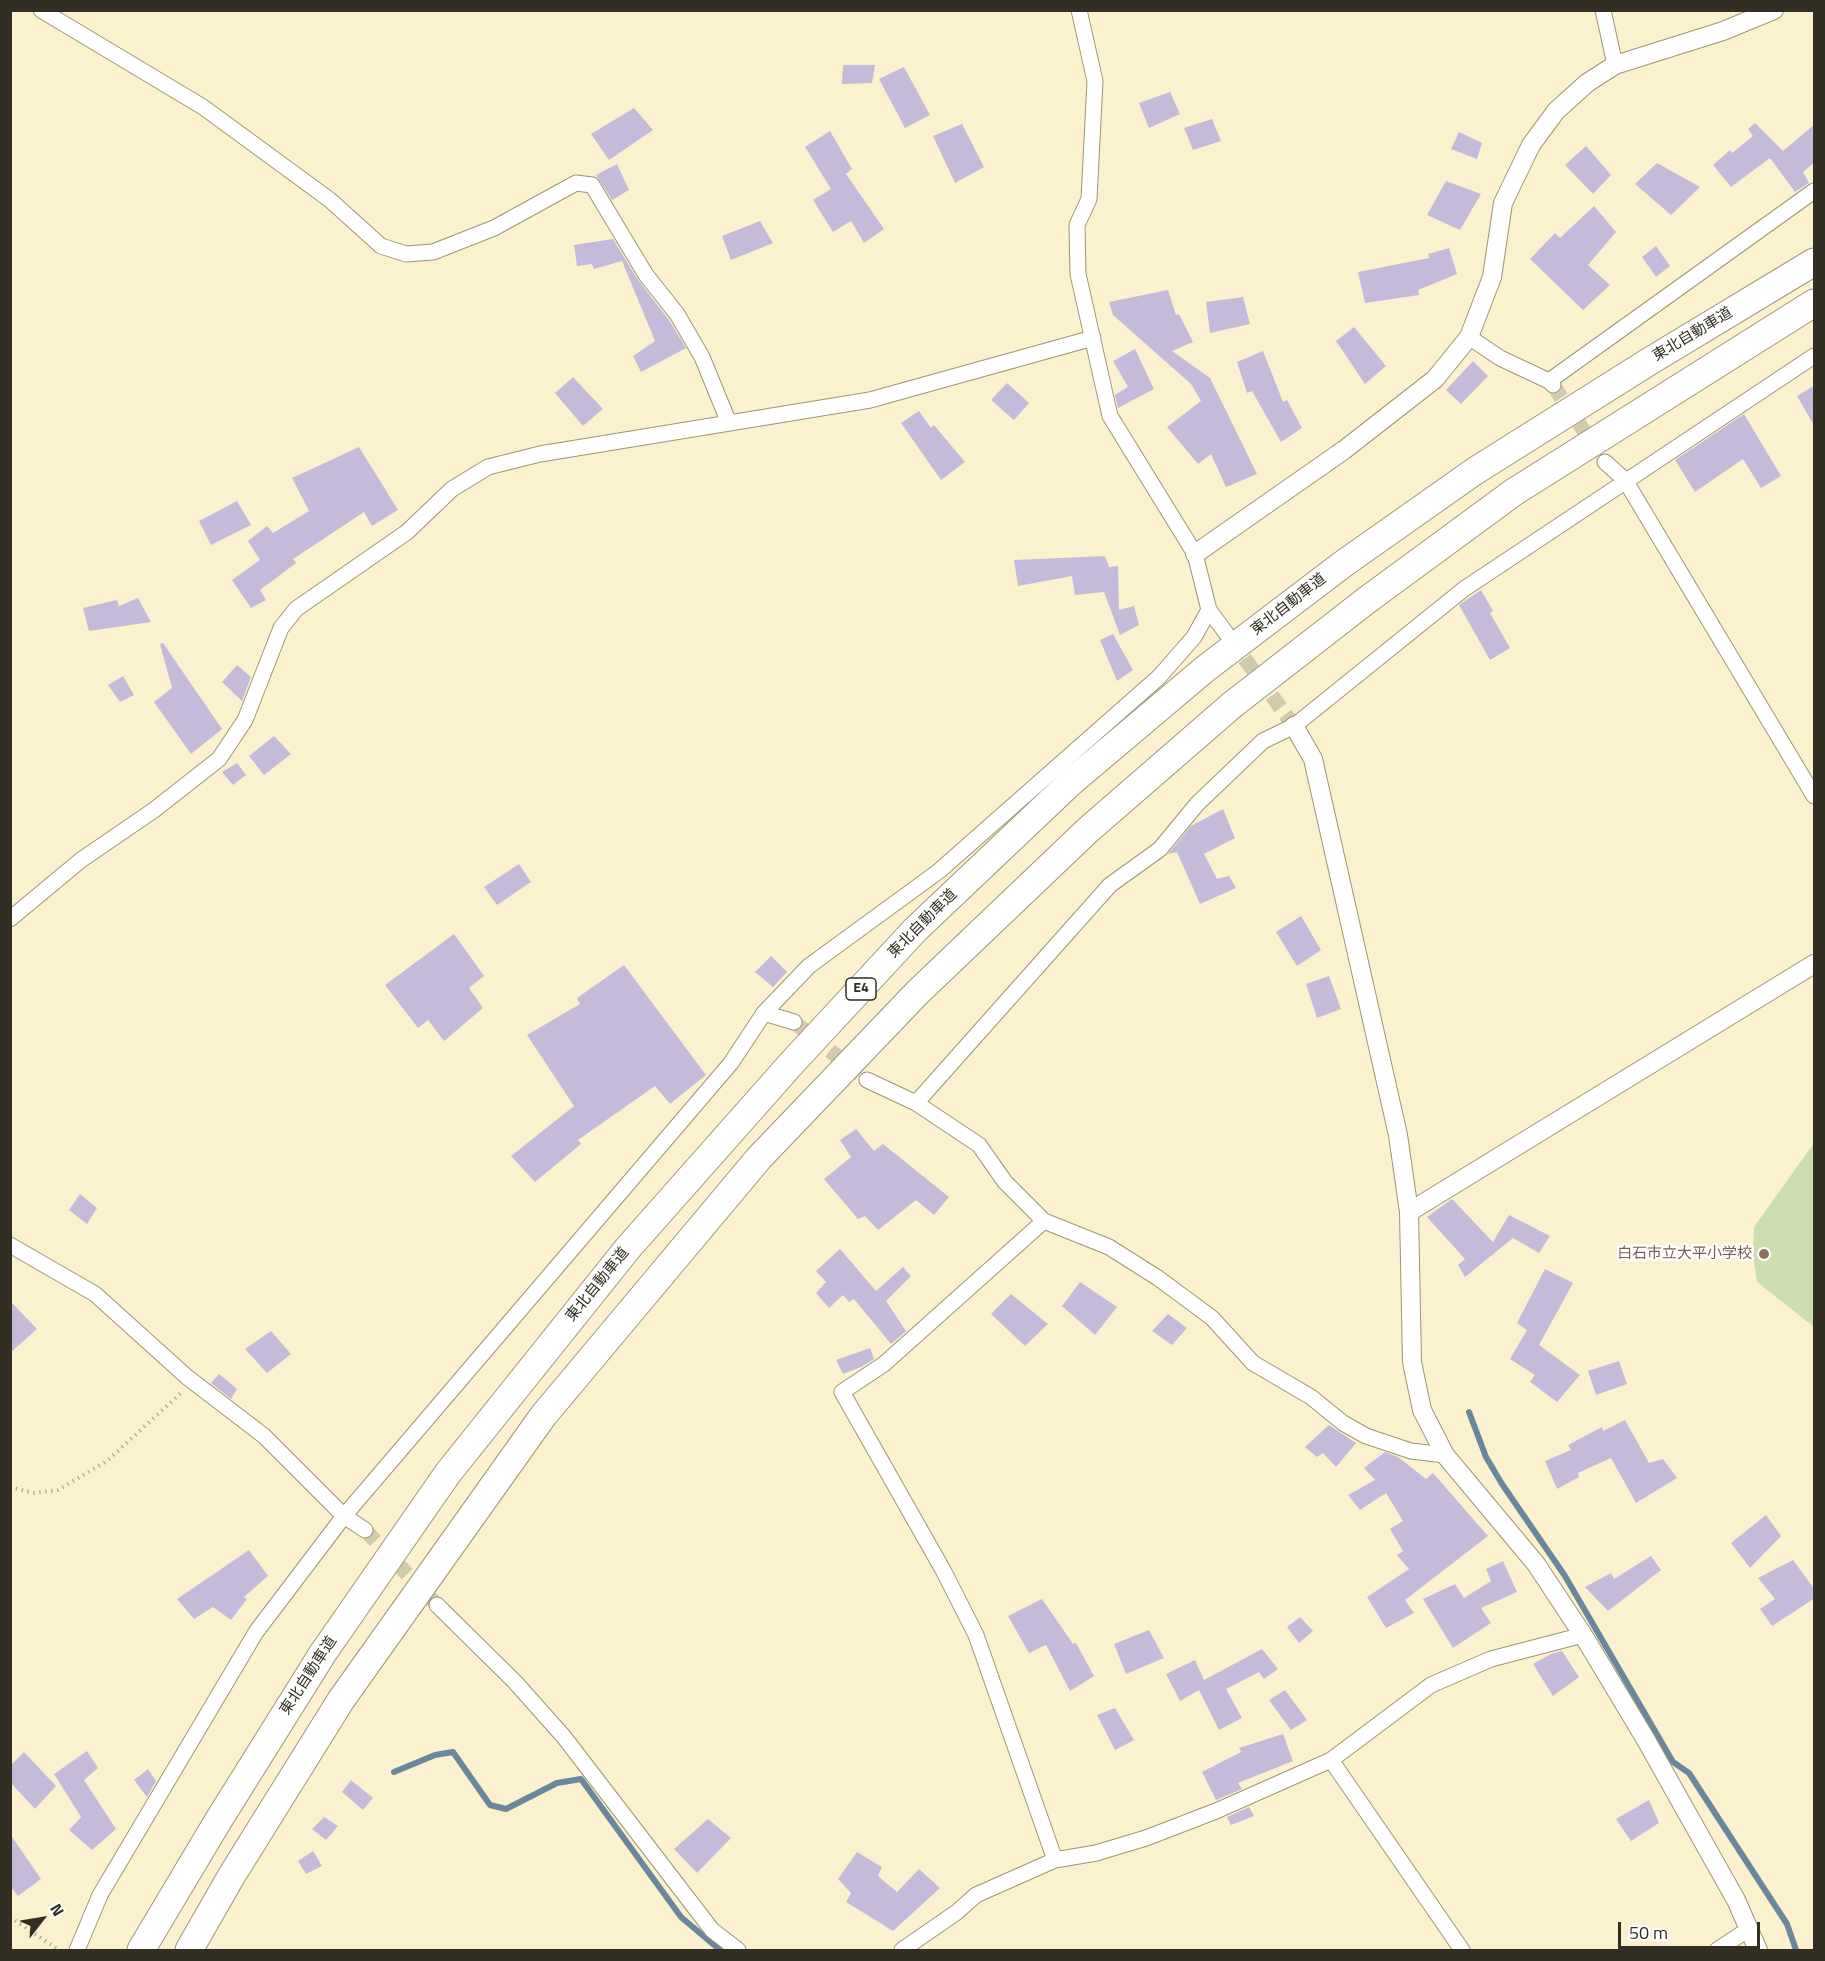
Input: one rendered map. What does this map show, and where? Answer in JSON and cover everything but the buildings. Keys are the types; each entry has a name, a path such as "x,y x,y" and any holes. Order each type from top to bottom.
{"highway":[{"name":"東北自動車道","path":"141,1950 323,1653 448,1473 628,1248 790,1065 915,930 1070,783 1205,669 1343,564 1475,471 1650,361 1815,262"},
{"path":"189,1950 232,1875 341,1700 543,1416 759,1158 918,992 1088,830 1232,705 1367,600 1514,492 1815,303"}],"street":[{"path":"41,10 203,106 330,200 381,246 406,254 433,252 494,228 576,183 592,185 646,275 677,314 702,357 729,423"},
{"path":"1079,10 1095,81 1089,199 1077,225 1078,274 1110,416 1195,554 1209,610 1226,633"},
{"path":"1603,10 1615,65"},
{"path":"1195,554 1405,405 1435,379 1469,337 1492,277 1503,203 1531,145 1556,111 1587,83 1615,65 1723,31 1774,10"},
{"path":"1469,337 1500,358 1551,383 1815,190"},
{"path":"10,919 81,860 154,810 219,759 245,720 281,628 296,609 407,532 452,489 488,467 540,454 870,400 1093,338"},
{"path":"916,1103 1110,885 1160,849 1197,804 1263,741 1294,726 1464,589 1815,356"},
{"path":"1605,462 1625,480 1815,796"},
{"path":"77,1950 100,1895 256,1632 344,1516 731,1063 764,1013 809,966 939,871 1159,677 1194,637 1209,610"},
{"path":"1294,726 1313,759 1398,1135 1409,1212 1414,1381 1422,1410 1444,1455 1536,1564 1583,1635 1646,1740 1736,1900 1758,1950"},
{"path":"1409,1212 1815,964"},
{"path":"764,1013 794,1022"},
{"path":"867,1080 916,1103 979,1145 1005,1182 1044,1221 1108,1247 1158,1278 1212,1318 1253,1363 1311,1397 1343,1424 1366,1436 1411,1451 1444,1455"},
{"path":"1044,1221 884,1364 842,1392 943,1570 976,1635 1055,1860"},
{"path":"10,1245 95,1294 194,1382 264,1436 344,1516 365,1530"},
{"path":"437,1605 515,1682 564,1737 712,1930 738,1950"},
{"path":"902,1950 957,1912 976,1895 1055,1860 1096,1853 1146,1838 1331,1760 1431,1685 1491,1659 1583,1635"},
{"path":"1331,1760 1462,1950"},
{"path":"1717,1950 1749,1929"}],"path":[{"path":"10,1487 33,1492 58,1490 107,1461 194,1382"},
{"path":"10,1917 59,1950"}],"green space":[{"path":"1814,1143 1814,1327 1757,1282 1753,1255 1754,1227"}],"waterway":[{"path":"1469,1412 1486,1457 1502,1484 1565,1576 1673,1762 1689,1773 1787,1924 1796,1950"},
{"path":"394,1772 435,1755 453,1752 490,1805 506,1809 557,1783 581,1779 681,1917 720,1950"}],"tunnel":[{"path":"1553,385 1605,462"},
{"path":"1231,640 1294,726"},
{"path":"794,1022 867,1080"},
{"path":"365,1530 437,1605"}],"place":[{"name":"白石市立大平小学校","path":"1764,1254"}]}
